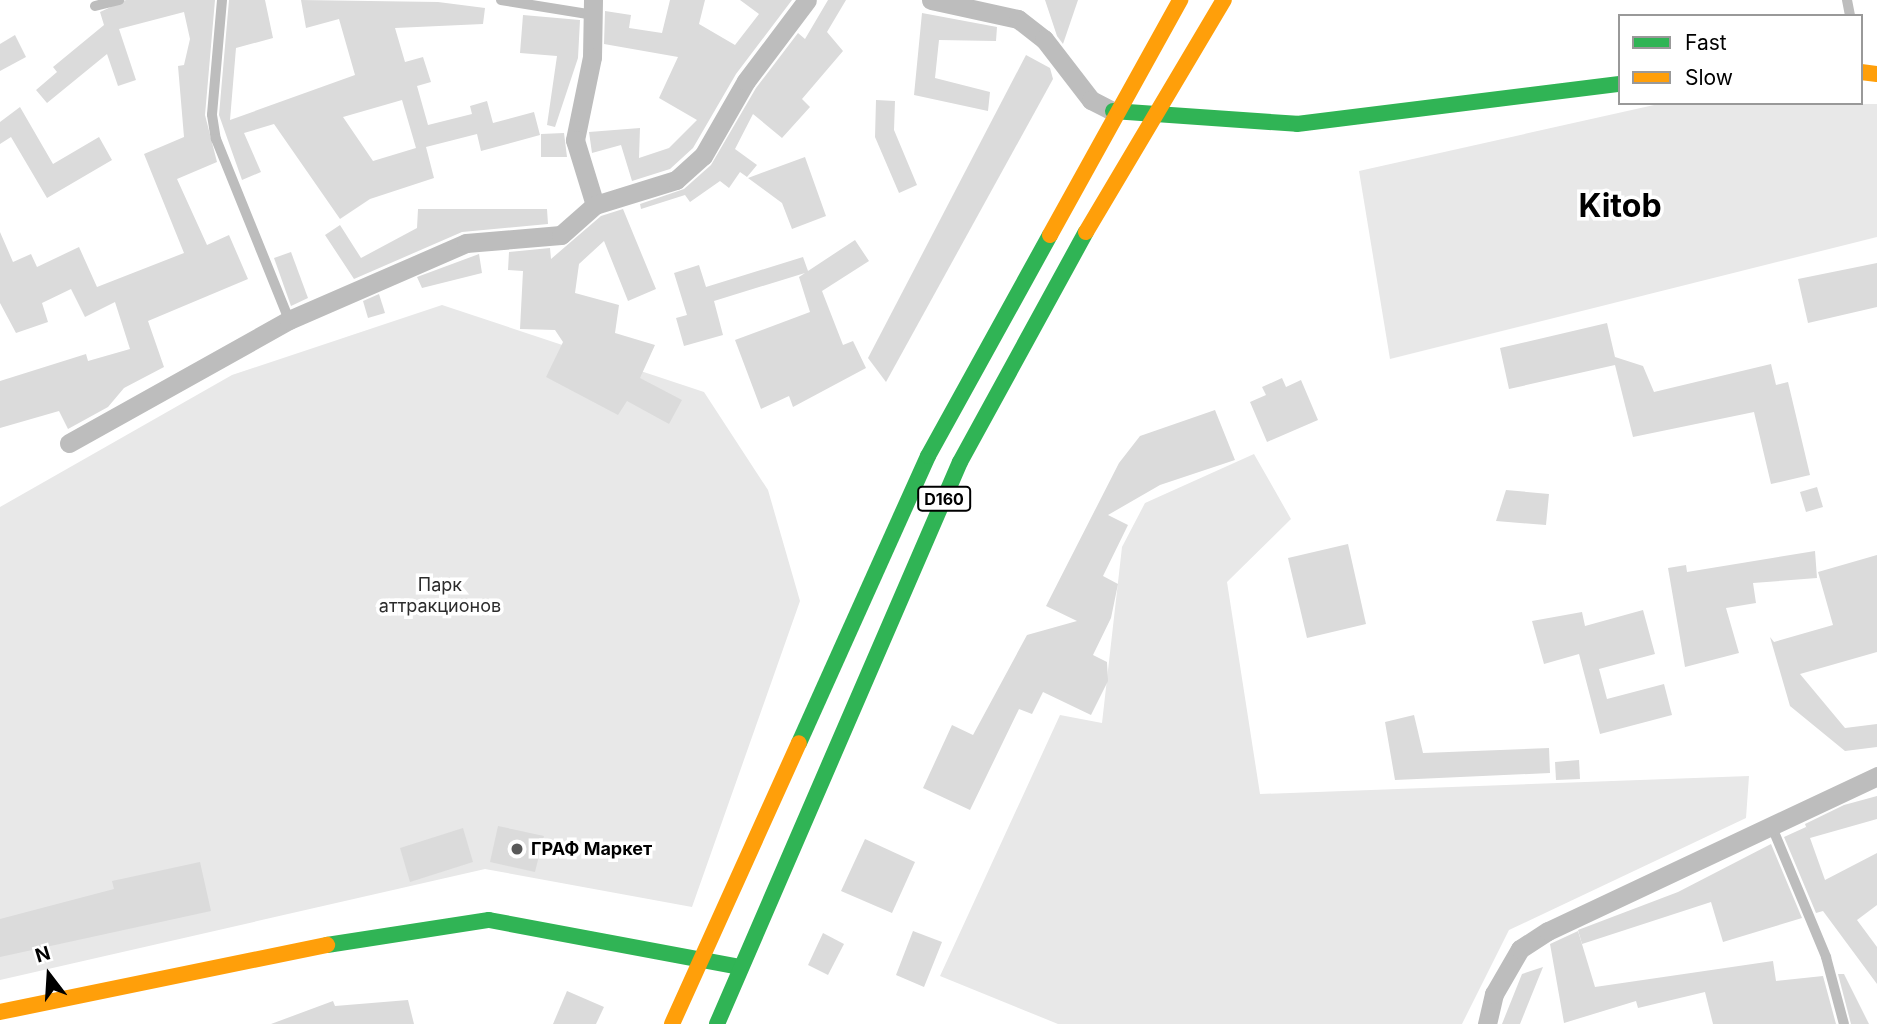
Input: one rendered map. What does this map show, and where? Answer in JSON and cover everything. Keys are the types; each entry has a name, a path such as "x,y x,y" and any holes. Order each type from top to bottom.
{"main road":[{"name":"D160","path":"672,1024 928,456 1113,111 1180,0"},
{"name":"D160","path":"717,1024 960,462 1155,116 1224,0"},
{"path":"1113,111 1297,124 1618,84"},
{"path":"0,1012 394,931 489,920 741,967"}],"street":[{"path":"69,443 289,320 466,243 561,235 595,205 676,180 703,156 746,80 807,0"},
{"path":"931,0 1018,19 1044,38 1091,100 1113,111"},
{"path":"593,7 593,57 575,140 595,205"},
{"path":"1487,1024 1494,994 1520,949 1877,776"}],"lane":[{"path":"95,6 119,0"},
{"path":"222,0 212,115 216,139 289,320"},
{"path":"501,0 593,7"},
{"path":"1772,827 1826,957 1844,1024"}],"green space":[{"path":"1877,104 1877,237 1390,359 1359,171 1654,105"},
{"name":"Парк аттракционов","path":"442,305 704,392 768,490 800,601 692,907 485,869 0,980 0,507 232,375"},
{"path":"1254,454 1291,519 1227,582 1260,794 1749,776 1746,818 1509,930 1462,1024 1058,1024 940,976 1060,715 1102,723 1122,547 1145,503"}],"building":[{"path":"126,0 215,0 205,115 217,162 177,179 207,245 229,235 248,279 148,321 164,367 124,388 108,407 68,429 59,411 0,428 0,381 86,354 88,361 130,349 115,302 85,317 71,289 42,303 48,322 16,333 0,303 0,232 13,262 31,254 37,267 79,247 97,287 184,253 144,154 184,137 178,66 184,65 190,39 184,12 119,29 136,80 118,86 107,54 47,103 36,90 57,72 53,67 104,25 100,12"},
{"path":"229,0 265,0 273,38 236,48 230,120 355,75 339,19 306,28 301,0 438,2 485,8 483,24 395,28 405,62 423,57 431,82 417,86 428,125 472,114 470,106 487,101 493,123 534,112 540,135 481,151 477,134 426,147 434,178 370,199 340,219 274,124 244,133 261,172 242,180 219,115","holes":["402,100 416,148 373,161 343,117"]},
{"path":"670,0 705,0 699,24 735,45 759,14 740,0 792,0 736,74 693,148 670,169 632,181 621,145 592,153 589,132 640,128 639,158 669,148 697,120 659,98 678,57 604,44 605,11 631,15 629,28 662,33"},
{"path":"828,0 846,0 827,32 843,51 802,99 810,107 782,138 753,114 735,149 757,165 747,177 740,172 729,188 720,181 690,202 685,195 641,209 640,204 684,189 711,165 756,88 798,33 805,39"},
{"path":"1045,0 1078,0 1063,44 1057,36"},
{"path":"922,13 997,27 996,41 939,40 935,78 990,92 988,111 914,95"},
{"path":"523,15 580,20 578,58 555,127 547,125 557,56 520,53"},
{"path":"15,35 26,57 0,71 0,44"},
{"path":"1026,55 1050,68 1053,79 886,382 868,358"},
{"path":"876,100 895,101 894,130 917,185 899,193 875,137"},
{"path":"20,107 53,164 99,137 112,160 47,198 11,137 0,144 0,122"},
{"path":"564,133 567,157 541,157 541,134"},
{"path":"805,157 826,216 792,229 782,203 748,178"},
{"path":"418,209 547,209 548,224 462,232 354,279 325,235 340,225 361,258 417,228"},
{"path":"623,209 656,289 628,301 604,241 579,264 575,293 619,305 615,333 655,345 640,378 682,400 669,424 627,401 618,415 546,377 563,342 555,330 520,329 523,271 508,270 509,252 550,248 551,259 601,216"},
{"path":"855,240 869,261 822,291 843,345 853,341 866,368 793,407 789,396 761,409 735,340 810,312 799,277 805,273 714,301 723,335 684,346 676,318 687,315 674,273 699,265 706,287 803,257 808,271"},
{"path":"291,252 308,298 291,306 274,258"},
{"path":"479,254 482,273 422,288 417,277"},
{"path":"1877,263 1877,307 1808,323 1798,279"},
{"path":"379,294 385,313 368,318 363,301"},
{"path":"1607,323 1615,357 1643,366 1654,392 1771,364 1776,385 1788,382 1810,475 1771,484 1754,412 1633,437 1615,365 1509,389 1500,348"},
{"path":"1282,378 1286,387 1301,380 1318,420 1267,442 1250,402 1266,395 1262,387"},
{"path":"1215,410 1235,460 1160,485 1108,515 1128,525 1103,576 1118,584 1111,618 1093,655 1107,662 1108,681 1091,715 1043,692 1032,714 1019,709 970,810 923,788 952,725 973,735 1027,635 1077,621 1046,606 1119,463 1140,436"},
{"path":"1817,487 1823,507 1806,512 1800,492"},
{"path":"1506,490 1549,494 1546,525 1496,521"},
{"path":"1348,544 1366,624 1307,638 1288,558"},
{"path":"1815,551 1817,578 1753,583 1756,603 1726,608 1739,653 1685,667 1668,568 1686,565 1687,572"},
{"path":"1877,555 1877,652 1800,674 1845,728 1877,724 1877,747 1845,751 1790,706 1770,637 1774,642 1833,625 1818,572"},
{"path":"1643,610 1655,654 1599,669 1607,699 1664,684 1672,715 1600,734 1579,654 1544,664 1532,621 1582,612 1585,626"},
{"path":"1414,715 1423,753 1549,748 1550,773 1395,780 1385,722"},
{"path":"1579,760 1580,779 1556,780 1555,762"},
{"path":"1877,796 1877,819 1810,838 1825,880 1877,853 1877,905 1857,920 1877,947 1877,984 1823,911 1816,913 1784,837 1806,827 1808,832 1805,824 1844,805"},
{"name":"ГРАФ Маркет","path":"498,826 544,836 535,872 490,862"},
{"path":"463,828 473,862 410,882 400,848"},
{"path":"865,839 915,862 892,913 841,891"},
{"path":"1771,844 1802,918 1723,942 1711,902 1582,944 1578,930 1678,892"},
{"path":"200,862 211,911 0,957 0,919 114,889 112,881"},
{"path":"913,931 942,942 924,987 896,975"},
{"path":"1578,931 1595,987 1773,961 1776,981 1823,976 1836,1024 1713,1024 1705,992 1638,1008 1636,1001 1564,1023 1550,944"},
{"path":"823,933 844,944 828,975 808,965"},
{"path":"1543,967 1520,1024 1502,1024 1522,974"},
{"path":"1838,974 1844,974 1869,1024 1851,1024"},
{"path":"567,991 604,1007 596,1024 553,1024"},
{"path":"408,1000 414,1024 271,1024 333,1001 335,1006"}],"traffic: fast":[{"path":"1113,111 1297,124 1618,84"},
{"path":"717,1024 960,462 1086,232"},
{"path":"799,743 928,456 1050,235"},
{"path":"327,945 489,920 741,967"}],"traffic: slow":[{"path":"1050,235 1180,0"},
{"path":"1086,232 1224,0"},
{"path":"1863,72 1877,74"},
{"path":"672,1024 799,743"},
{"path":"0,1012 327,945"}],"place":[{"name":"ГРАФ Маркет","path":"517,849"}],"district":[{"name":"Kitob","path":"1620,206"}]}
